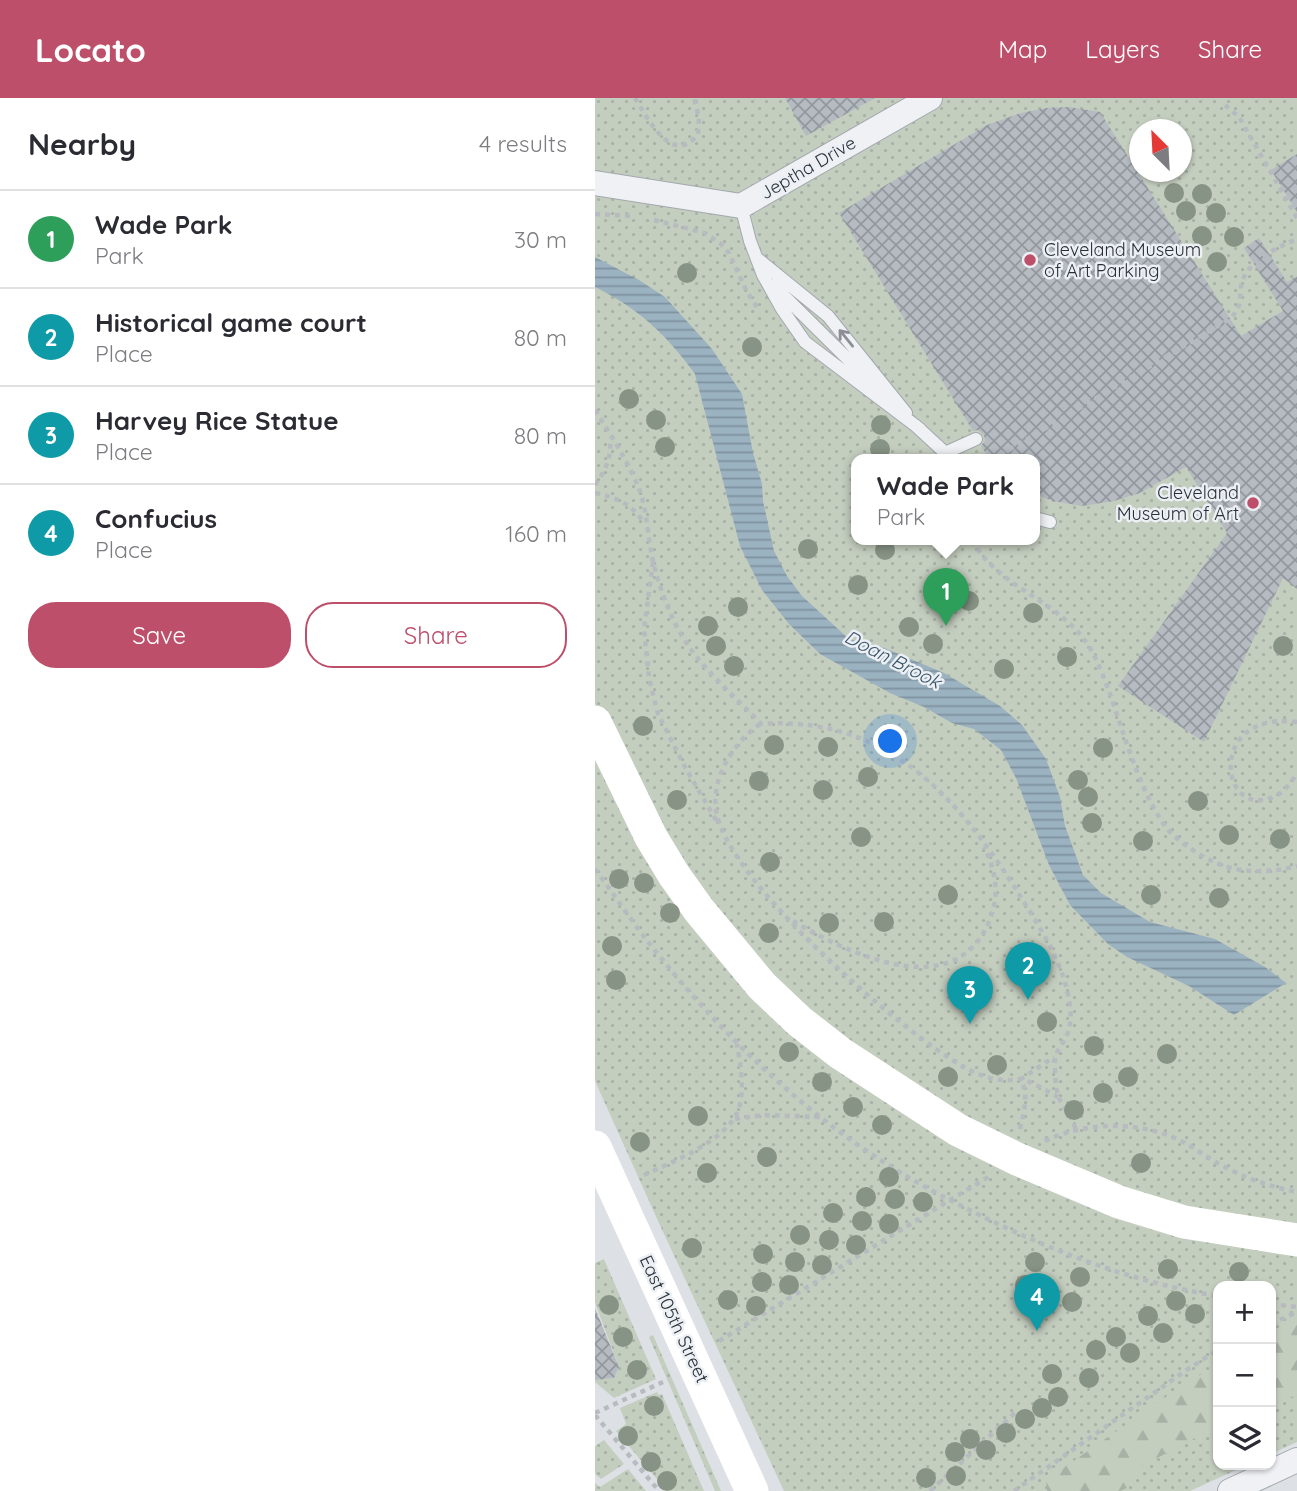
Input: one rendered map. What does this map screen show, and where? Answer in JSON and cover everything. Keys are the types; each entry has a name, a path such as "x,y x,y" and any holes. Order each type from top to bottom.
{"main road":[{"path":"595,722 651,837 699,910 761,986 799,1021 840,1053 1009,1164 1184,1222 1297,1240"},
{"name":"East 105th Street","path":"595,1147 752,1491"}],"street":[{"name":"Jeptha Drive","path":"595,183 741,206 930,98"},
{"path":"1230,1491 1297,1460"}],"lane":[{"path":"741,206 763,275 805,342 920,429"},
{"path":"756,258 828,316 920,429 946,454"},
{"path":"954,454 977,439"},
{"path":"1040,519 1049,522"}],"path":[{"path":"635,98 654,128 672,144 684,144 698,134 699,118 694,98"},
{"path":"1225,105 1239,117 1297,218"},
{"path":"1002,454 1231,318 1239,309 1245,274 1269,255 1297,239"},
{"path":"595,410 628,464 641,496 653,561 664,598 676,625 694,655 761,724"},
{"path":"595,485 607,464 611,450 610,433"},
{"path":"595,493 627,503 646,526"},
{"path":"975,545 996,571 1064,619 1082,637 1104,678 1153,808 1170,831 1191,850 1230,868 1262,872 1297,866"},
{"path":"653,561 644,629 649,678 658,714 685,769 748,872 858,988 963,1066 993,1079 1021,1079 1059,1097"},
{"path":"1297,722 1276,721 1254,727 1243,737 1230,762 1234,786 1242,795 1255,799 1269,798 1280,793 1297,774"},
{"path":"722,830 716,813 723,768 736,745 747,733 761,724 803,725 834,731 874,744 920,772 938,788 977,833 1001,866 1040,930 1065,982 1071,1022 1067,1035 1055,1056 1021,1079"},
{"path":"789,918 841,947 883,962 917,967 950,962 969,950 983,934 995,905 994,875 977,833"},
{"path":"595,869 647,940 737,1043 773,1079 878,1159 1003,1227 1073,1257 1146,1281 1213,1295"},
{"path":"644,1175 704,1146 734,1119 741,1097 737,1043"},
{"path":"1055,1056 1059,1097 1076,1131"},
{"path":"719,1341 1009,1164 1022,1146 1020,1128 1026,1099 1021,1079"},
{"path":"734,1119 763,1115 821,1117"},
{"path":"1047,1140 1076,1131 1124,1126 1154,1131 1184,1142 1221,1165 1255,1180 1297,1192"},
{"path":"1276,1305 1297,1310"},
{"path":"1276,1321 1297,1310"},
{"path":"1014,1491 1213,1353"},
{"path":"659,1491 595,1414 663,1382"},
{"path":"930,1491 1016,1412"}],"green space":[{"path":"595,98 1297,98 1297,1442 1276,1452 1276,1281 1213,1281 1213,1470 1236,1470 1190,1491 784,1491 595,1081"},
{"path":"604,1259 656,1379 614,1398 595,1382 596,1376 601,1379 614,1378 619,1367 595,1303 595,1263"},
{"path":"1297,1322 1297,1395 1276,1402 1276,1344 1276,1332"},
{"path":"653,1335 721,1491 715,1491 649,1337"},
{"path":"1213,1367 1213,1429 1140,1467 1127,1488 1120,1491 1047,1491 1046,1480"},
{"path":"657,1392 662,1394 704,1491 667,1491 616,1431 626,1424 620,1408"},
{"path":"604,1440 624,1464 601,1479 595,1474 595,1446"},
{"path":"628,1469 646,1491 595,1491 595,1483 600,1487"}],"water":[{"name":"Doan Brook","path":"595,257 665,297 712,349 742,394 774,551 787,576 802,596 849,639 882,647 944,673 1000,706 1022,725 1046,759 1060,797 1065,826 1083,875 1101,893 1150,922 1215,939 1265,967 1286,983 1234,1015 1189,986 1127,957 1108,944 1070,905 1049,865 1016,778 1001,750 974,729 952,723 924,707 890,693 820,654 789,624 762,590 740,546 695,374 651,324 625,304 595,287"}],"building":[{"path":"785,98 875,98 806,136"},
{"path":"1069,107 1100,112 1129,158 1129,182 1144,182 1241,336 1283,311 1244,248 1259,238 1287,282 1297,276 1297,589 1283,578 1204,742 1118,686 1227,533 1186,467 1140,493 1114,501 1082,506 1040,496 1040,454 986,454 981,446 985,441 984,435 978,430 973,431 839,213 987,125 1021,113"},
{"path":"1297,154 1297,212 1271,170"},
{"path":"595,1308 619,1367 614,1378 595,1380"}],"place":[{"name":"Cleveland Museum of Art Parking","path":"1030,260"},
{"name":"Cleveland Museum of Art","path":"1253,503"},
{"name":"Wade Park","path":"946,626"},
{"name":"Historical game court","path":"1028,1000"},
{"name":"Harvey Rice Statue","path":"970,1024"},
{"name":"Confucius","path":"1037,1331"}]}
